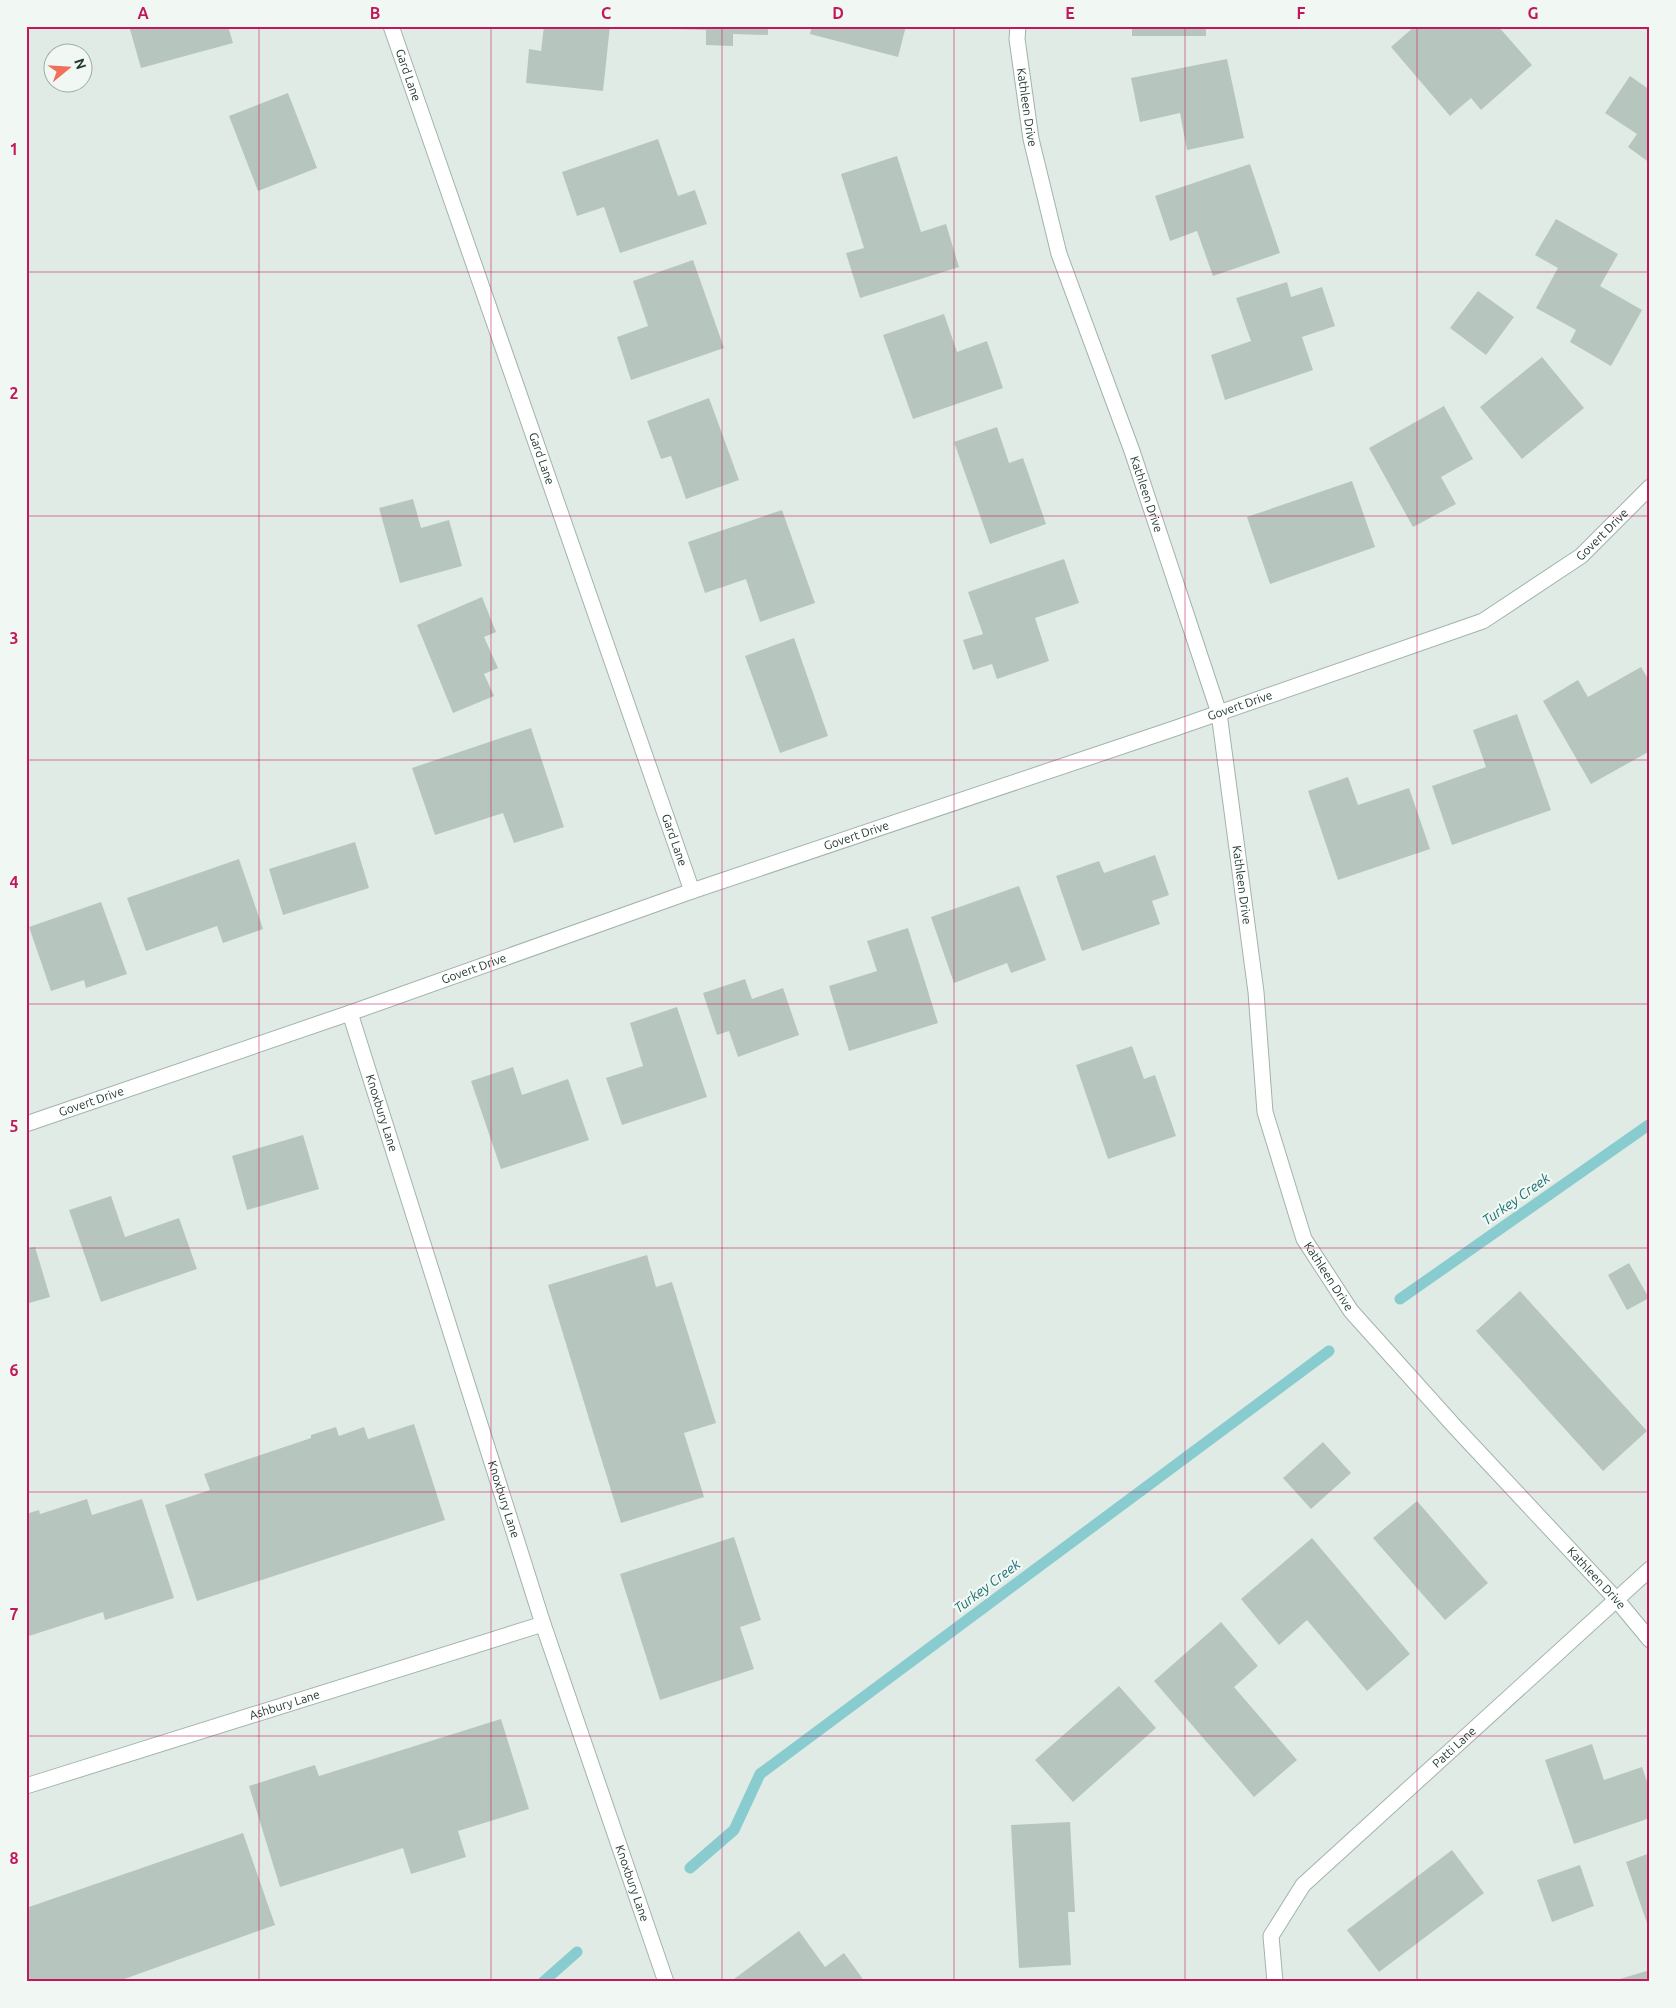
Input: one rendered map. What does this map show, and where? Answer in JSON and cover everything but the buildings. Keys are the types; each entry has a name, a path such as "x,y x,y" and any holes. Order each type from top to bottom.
{"street":[{"name":"Gard Lane","path":"391,26 692,891"},
{"name":"Kathleen Drive","path":"1018,26 1017,38 1031,139 1059,254 1132,452 1219,713 1256,992 1265,1112 1304,1239 1350,1311 1456,1428 1616,1599 1650,1640"},
{"name":"Govert Drive","path":"26,1124 350,1013 692,891 1219,713 1482,621 1581,556 1650,487"},
{"name":"Knoxbury Lane","path":"350,1013 543,1624 666,1982"},
{"name":"Patti Lane","path":"1275,1982 1271,1936 1303,1886 1650,1569"},
{"name":"Ashbury Lane","path":"26,1786 543,1624"}],"waterway":[{"name":"Turkey Creek","path":"1400,1299 1650,1124"},
{"name":"Turkey Creek","path":"690,1868 734,1830 760,1774 1329,1351"},
{"name":"Turkey Creek","path":"543,1982 577,1952"}]}
